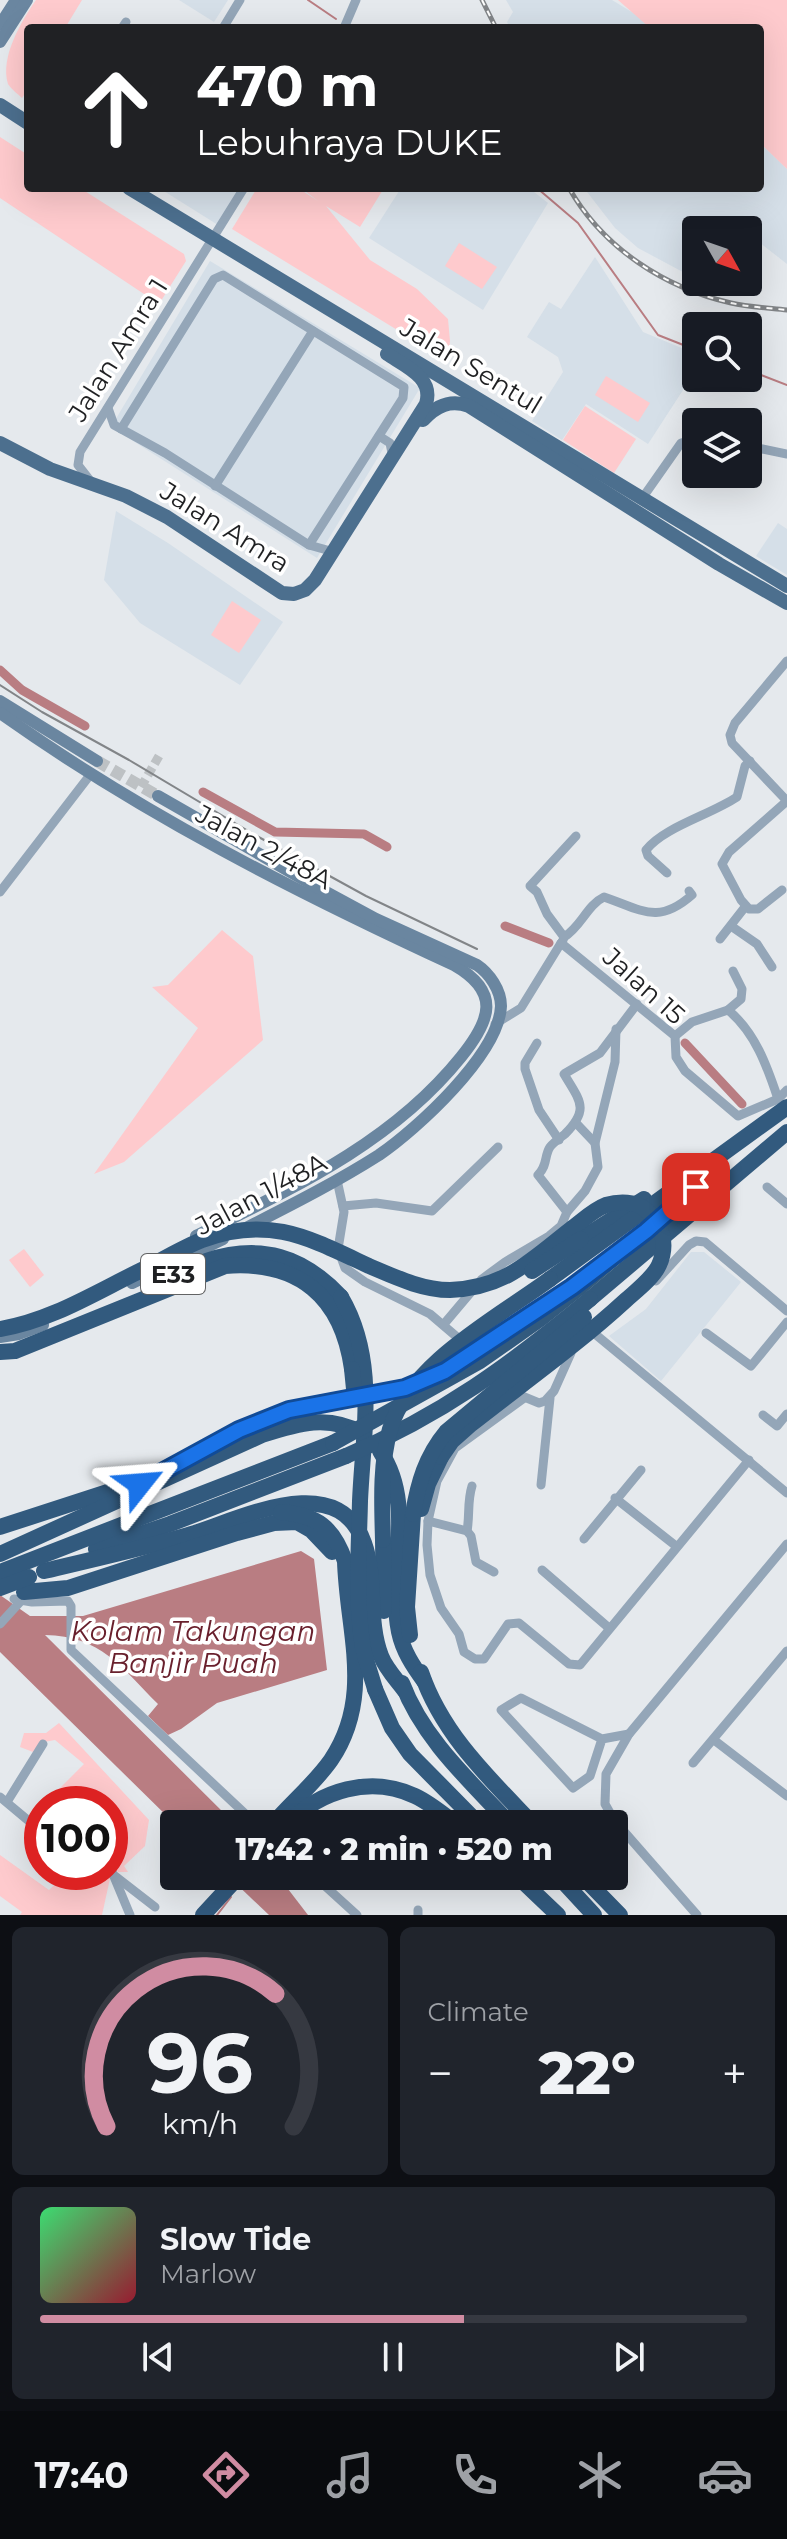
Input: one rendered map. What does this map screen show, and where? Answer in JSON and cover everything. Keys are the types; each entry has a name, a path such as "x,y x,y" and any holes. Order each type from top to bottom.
{"highway":[{"path":"24,1587 346,1456 419,1422 460,1398 542,1339 646,1231 785,1105"},
{"path":"148,1267 215,1243 265,1237 286,1241 389,1284 441,1299 481,1296 502,1289 785,1105"},
{"path":"405,1691 391,1655 384,1618 383,1469 394,1419 410,1391 447,1353 785,1105"},
{"path":"24,1587 333,1443 480,1361 585,1294 675,1225 787,1132"},
{"path":"148,1267 202,1240 242,1229 268,1228 324,1245 394,1277 425,1287 447,1290 483,1287 503,1279 532,1260 605,1205 628,1202 644,1208 657,1222 664,1240 658,1268 607,1318 470,1425 441,1457 422,1502 407,1607 410,1632 424,1681 438,1712 459,1743 520,1810"},
{"name":"E33","path":"5,1349 152,1283 228,1254 251,1252 300,1263 323,1277 341,1297 355,1320 364,1357 366,1403 360,1500 363,1648 375,1689 392,1728 410,1754 465,1810"},
{"name":"E33","path":"0,1329 19,1326 56,1311 148,1267"},
{"path":"81,1518 239,1430 289,1410 405,1388 425,1381 585,1294"},
{"path":"410,1578 421,1518 423,1469 437,1443 446,1432 565,1334 585,1294"},
{"path":"0,1554 262,1435 302,1422 323,1422 357,1431 377,1447 394,1479 399,1509 396,1609 399,1634 410,1663 424,1681"},
{"path":"3,1524 74,1504 162,1473"},
{"path":"0,1572 24,1587 280,1505 311,1504 336,1510 360,1532 370,1565 376,1636 381,1656 447,1755 497,1810"},
{"path":"255,1512 306,1515 324,1525 339,1545 345,1561 356,1665 351,1717 343,1740 329,1763 286,1810"},
{"path":"0,1588 68,1588 237,1533 274,1523 297,1522 323,1540 345,1574"},
{"path":"303,1810 334,1792 351,1787 372,1787 392,1788 412,1794 438,1810"},
{"path":"190,1915 216,1890"},
{"path":"203,1915 219,1890"},
{"path":"527,1890 551,1915"},
{"path":"530,1890 558,1915"},
{"path":"546,1890 571,1915"},
{"path":"571,1890 594,1915"},
{"path":"596,1890 620,1915"}],"main road":[{"path":"0,25 16,0"},
{"path":"0,42 27,0"},
{"path":"0,95 6,109 24,120"},
{"name":"Jalan Sentul","path":"138,192 787,586"},
{"path":"366,332 373,345 427,384 429,393 426,404 404,442"},
{"name":"Jalan Sentul","path":"404,442 437,407 454,403 469,406 719,564 787,603"},
{"name":"Jalan Amra","path":"0,443 50,469 126,496 167,517 282,593 294,594 305,590 334,552 404,442"},
{"path":"0,701 97,761"},
{"name":"Jalan 2/48A","path":"0,713 90,775 233,857 313,900 471,974 484,992 487,1004"},
{"name":"Jalan 2/48A","path":"158,796 339,899 477,965 487,972 501,999 501,1007"},
{"path":"487,1004 491,1024"},
{"path":"491,1024 501,1007"},
{"name":"Jalan 1/48A","path":"0,1337 19,1334 59,1318 215,1243 337,1180 380,1154 421,1121 463,1077 479,1056 491,1024"},
{"name":"Jalan 1/48A","path":"0,1322 37,1314 347,1157 407,1115 491,1024"}],"street":[{"path":"225,24 240,0"},
{"path":"346,24 356,0"},
{"name":"Jalan Amra 1","path":"94,486 78,465 80,452 242,192"},
{"path":"121,429 214,279 223,275 404,387 403,398 309,545"},
{"path":"172,304 191,316"},
{"path":"215,486 313,331"},
{"path":"108,408 110,420 121,429 309,545 334,552"},
{"path":"379,436 390,443 393,459"},
{"path":"641,500 682,443"},
{"path":"762,449 787,454"},
{"path":"745,907 722,864 729,852 787,802 732,743 730,735 735,723 787,661"},
{"path":"667,873 646,850 655,839 717,811 737,797 745,766 750,761"},
{"path":"0,892 90,775"},
{"name":"Jalan 15","path":"576,836 530,886 544,903 563,940 675,1036 676,1057 685,1071 738,1116 785,1105"},
{"path":"745,907 758,909 782,890"},
{"path":"491,1024 521,1008 563,940 598,900 604,897 654,915 679,906 692,895 689,891"},
{"path":"720,939 745,907"},
{"path":"731,926 757,944 772,967"},
{"path":"675,1036 692,1022 728,1010 741,999 742,989 733,971"},
{"path":"487,1004 510,1012 521,1008"},
{"path":"567,1212 538,1175 546,1167 550,1147 576,1123 581,1106 564,1074 600,1053 637,1004"},
{"path":"728,1010 745,1024 785,1105"},
{"path":"444,1324 482,1279 561,1226 567,1212 585,1191 598,1167 595,1143 615,1062 616,1029"},
{"path":"537,1043 525,1063 525,1069 539,1110 559,1140"},
{"path":"785,1105 787,1090"},
{"path":"576,1123 595,1143"},
{"path":"343,1206 376,1203 432,1211 498,1147"},
{"path":"337,1180 343,1206 338,1249 345,1268 365,1282 430,1314 468,1347"},
{"path":"767,1187 787,1204"},
{"path":"541,1485 550,1398 567,1358 634,1304 689,1245 696,1241 705,1242 785,1304"},
{"path":"706,1333 751,1366 787,1322"},
{"path":"595,1334 787,1493"},
{"path":"550,1398 539,1403 521,1396 455,1448 421,1518 430,1575 441,1608 459,1634 464,1652 475,1659 484,1659 508,1624 519,1623 569,1664 580,1665 749,1460"},
{"path":"763,1415 777,1426 787,1414"},
{"path":"584,1539 641,1470"},
{"path":"467,1531 470,1517 467,1500 472,1486"},
{"path":"615,1498 676,1546"},
{"path":"421,1518 467,1531 471,1536 476,1562 494,1572"},
{"path":"697,1915 627,1835 605,1804 606,1774 629,1734 785,1549"},
{"path":"542,1570 609,1628"},
{"path":"0,1624 24,1587 70,1603 71,1650 241,1810"},
{"path":"693,1763 787,1651"},
{"path":"602,1739 590,1776 573,1788 501,1710 521,1698 602,1739 629,1734"},
{"path":"714,1740 785,1790"},
{"path":"24,1818 2,1800 43,1744"},
{"path":"128,1884 155,1907"},
{"path":"120,1890 130,1915"},
{"path":"329,1890 357,1915"}],"shaded area":[{"path":"36,0 82,0 67,24 24,24 22,98 8,84 6,74 9,51"},
{"path":"179,0 228,0 214,22"},
{"path":"506,0 612,0 646,24 508,24 513,12"},
{"path":"618,0 787,0 787,169 764,147 764,24 645,24"},
{"path":"0,137 24,152 24,192 86,192 184,254 186,261 159,304 0,198"},
{"path":"764,147 787,169 787,264 762,244 762,216 682,216 682,272 638,248 615,228 587,192 764,192"},
{"path":"165,192 239,192 218,225"},
{"path":"255,192 304,192 318,201 306,192 382,192 360,227 326,206 370,260 417,289 448,319 448,361 232,229"},
{"path":"398,192 534,192 548,203 483,310 369,238"},
{"path":"459,243 497,267 482,289 445,266"},
{"path":"595,257 643,332 682,348 682,392 648,444 586,404 562,440 532,421 563,372 558,357 527,337 549,302 561,309"},
{"path":"210,261 420,388 317,558 111,427"},
{"path":"606,376 650,403 638,422 595,395"},
{"path":"585,406 636,439 614,473 563,440"},
{"path":"116,511 283,622 240,685 140,623 104,580"},
{"path":"778,523 787,529 787,575 756,556"},
{"path":"232,601 261,620 239,653 211,635"},
{"path":"222,930 253,956 263,1040 124,1162 94,1174 198,1028 152,987 168,985"},
{"path":"24,1249 44,1275 30,1287 9,1260"},
{"path":"691,1252 704,1252 741,1282 661,1381 609,1336 646,1309"},
{"path":"59,1723 117,1786 62,1786 84,1764 55,1740 44,1742 33,1752 20,1747 24,1733 46,1733"},
{"path":"128,1797 149,1820 145,1846 128,1862"},
{"path":"0,1855 24,1872 24,1890 107,1890 102,1915 20,1915 22,1912 0,1896"}],"water":[{"name":"Kolam Takungan Banjir Puah","path":"301,1551 314,1559 327,1670 217,1703 168,1735 148,1716 158,1704 109,1656 81,1641 45,1635 221,1810 161,1810 0,1652 0,1595 30,1616 83,1616"},
{"path":"243,1890 289,1890 308,1915 269,1915"}],"waterway":[{"path":"308,0 336,19"},
{"path":"542,192 578,223 658,335 682,344"},
{"path":"762,375 787,385"},
{"path":"0,670 22,690 85,726"},
{"path":"203,792 275,832 364,834 387,847"},
{"path":"505,926 549,943"},
{"path":"685,1043 742,1104"},
{"path":"217,1915 231,1897"}],"tunnel":[{"path":"141,787 159,756"},
{"path":"97,761 158,796"}],"tram line":[{"path":"0,685 255,835 366,896 477,949"}],"railway":[{"path":"482,0 494,24"},
{"path":"572,192 599,229 618,247 660,276 731,303 787,310"}],"route":[{"path":"140,1484 239,1430 289,1410 405,1388 445,1371 572,1287 646,1231 696,1187"}]}
